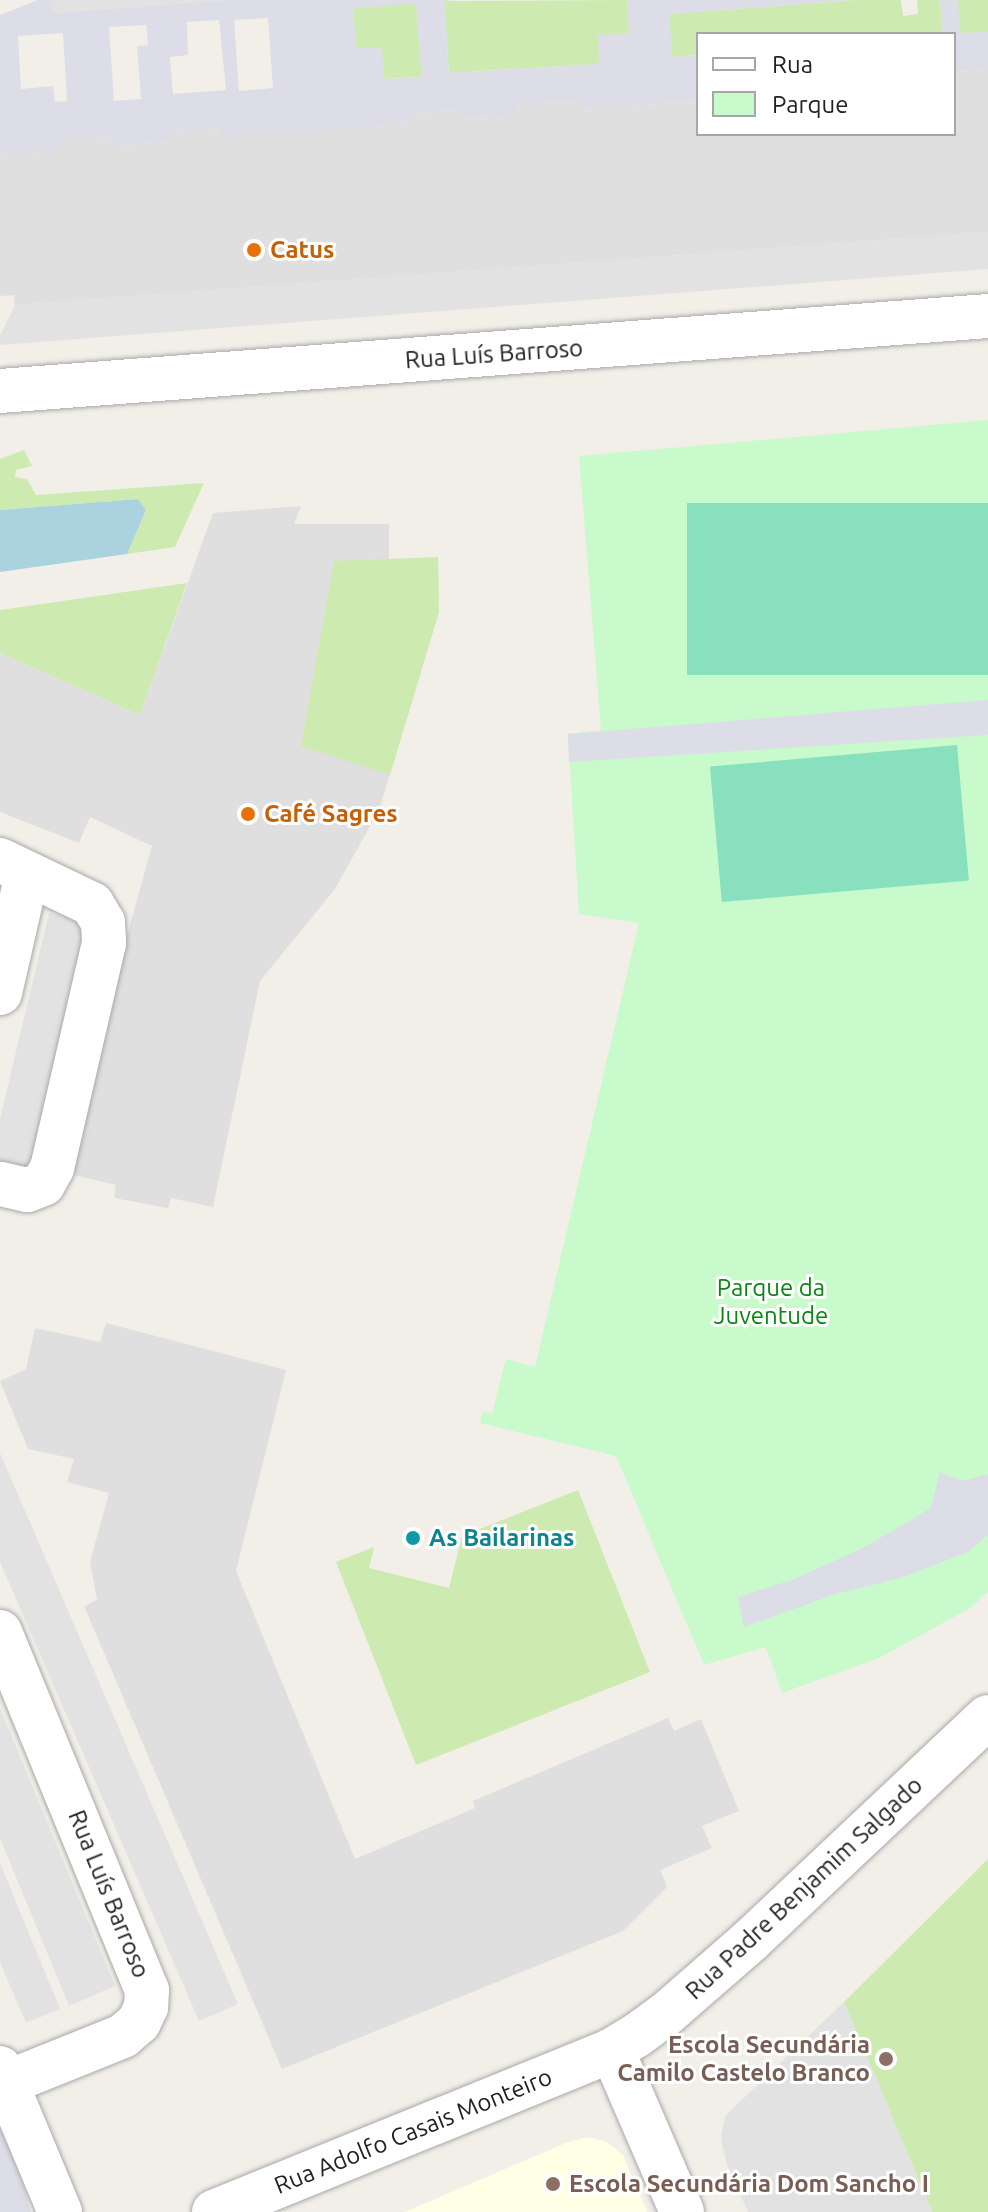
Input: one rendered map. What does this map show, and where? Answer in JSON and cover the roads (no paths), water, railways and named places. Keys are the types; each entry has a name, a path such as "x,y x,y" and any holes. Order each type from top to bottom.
{"street":[{"name":"Rua Luís Barroso","path":"0,391 988,316"},
{"path":"0,993 14,867 92,904 103,922 104,943 52,1168 43,1184 27,1190 0,1184"},
{"name":"Rua Luís Barroso","path":"0,1632 147,1990 143,2015 123,2036 3,2075 60,2212"},
{"name":"Rua Padre Benjamim Salgado","path":"612,2050 665,2015 751,1940 988,1717"},
{"path":"612,2050 682,2212"},
{"name":"Rua Adolfo Casais Monteiro","path":"214,2212 612,2050"}],"water":[{"path":"138,499 146,510 127,554 0,572 0,510"}],"place":[{"name":"Catus","path":"254,250"},
{"name":"Café Sagres","path":"248,814"},
{"name":"As Bailarinas","path":"413,1538"},
{"name":"Escola Secundária Camilo Castelo Branco","path":"886,2059"},
{"name":"Escola Secundária Dom Sancho I","path":"553,2184"}],"park label":[{"name":"Parque da Juventude","path":"771,1302"}]}
